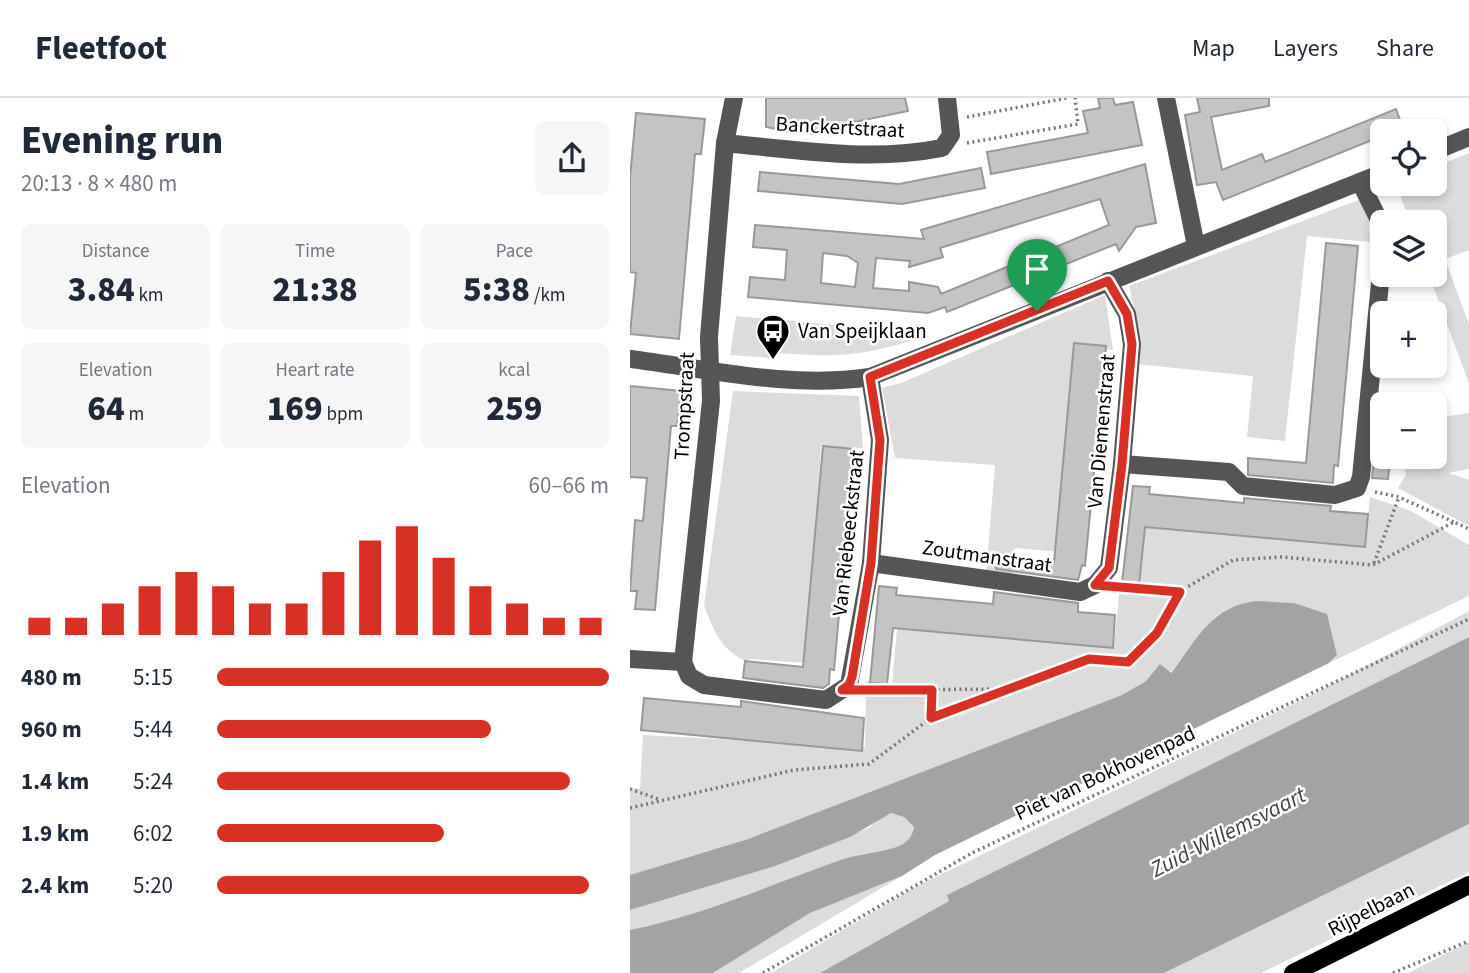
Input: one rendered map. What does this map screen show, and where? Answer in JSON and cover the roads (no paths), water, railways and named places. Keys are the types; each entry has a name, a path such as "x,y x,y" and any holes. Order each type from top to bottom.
{"main road":[{"name":"Rijpelbaan","path":"1293,973 1469,885"}],"street":[{"name":"Trompstraat","path":"683,662 711,401 709,337 725,143 734,98"},
{"name":"Banckertstraat","path":"725,143 844,154 913,153 942,148 951,135 947,98"},
{"path":"1166,98 1195,246"},
{"path":"1447,145 1469,137"},
{"path":"630,359 796,379 842,381 870,377 1370,178"},
{"path":"1360,182 1374,210"},
{"name":"Van Diemenstraat","path":"1095,585 1109,568 1122,464 1132,344 1127,314 1108,281"},
{"path":"1122,464 1229,472 1243,486 1335,495 1357,488 1361,477 1380,287"},
{"name":"Van Riebeeckstraat","path":"683,662 690,676 704,685 826,700 849,685 871,563 880,440 870,377"},
{"name":"Zoutmanstraat","path":"871,563 1080,592 1095,585"},
{"path":"630,659 683,662"}],"water":[{"path":"1257,601 1294,603 1327,614 1337,655 1329,663 935,855 902,876 810,913 713,973 630,973 630,930 710,908 840,860 897,847 909,839 914,827 904,817 891,813 850,837 775,866 630,910 630,875 748,839 1122,695 1146,681 1160,664 1171,673 1198,636 1228,609"},
{"name":"Zuid-Willemsvaart","path":"1469,637 1469,824 1164,973 820,973 949,901 947,895"}],"place":[{"name":"Van Speijklaan","path":"773,361"}]}
